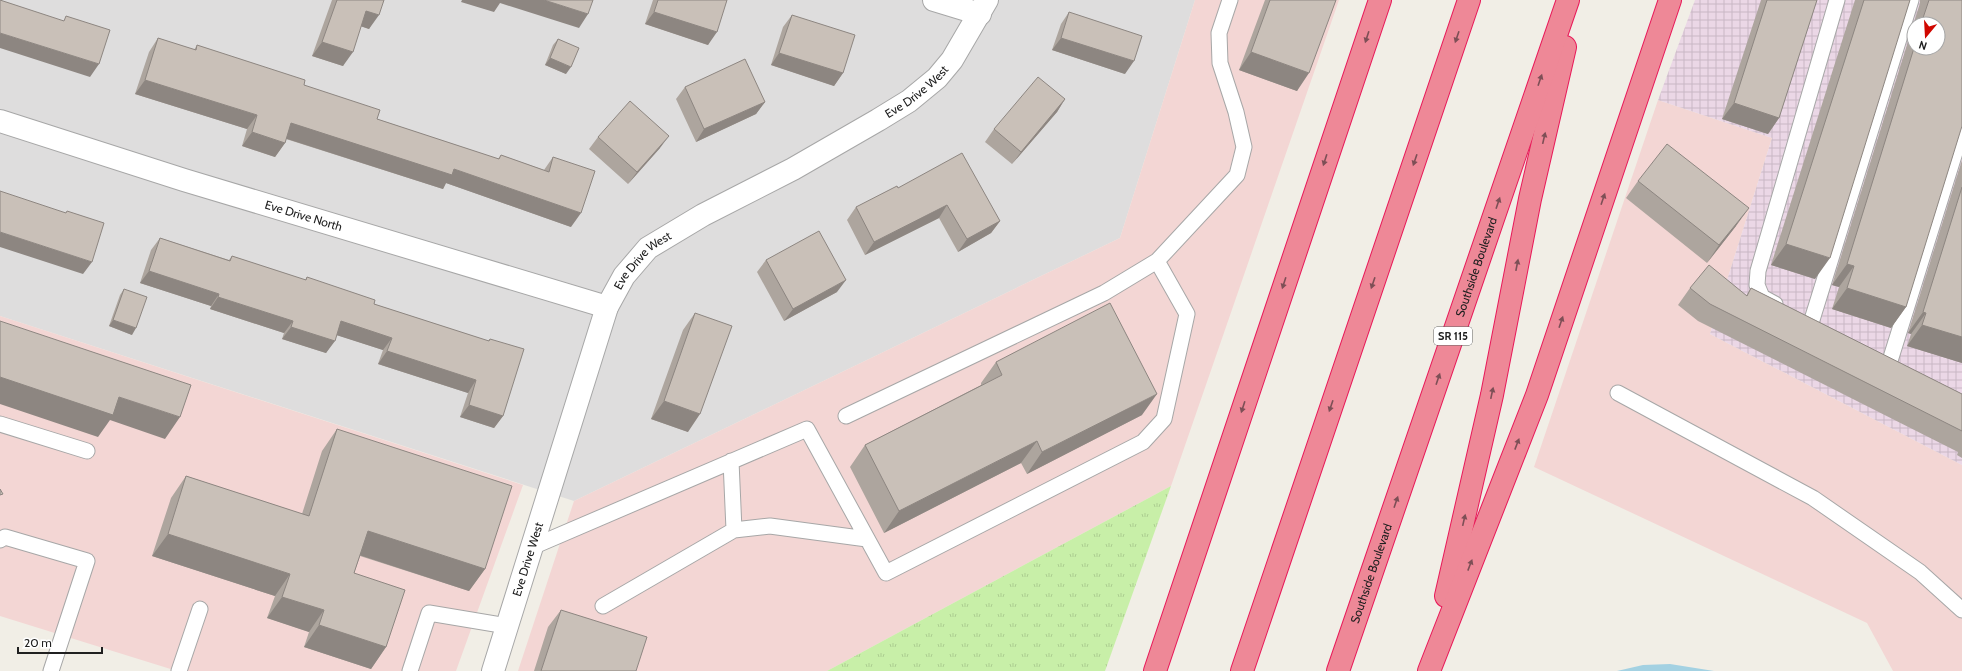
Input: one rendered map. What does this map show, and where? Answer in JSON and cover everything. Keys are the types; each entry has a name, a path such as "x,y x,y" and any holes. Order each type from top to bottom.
{"highway":[{"path":"1155,671 1380,0"},
{"path":"1242,671 1469,0"},
{"name":"Southside Boulevard","path":"1338,671 1568,0"},
{"path":"1430,669 1492,395 1530,200 1575,0"},
{"path":"1430,669 1537,395 1670,0"}],"street":[{"path":"934,0 983,7"},
{"name":"Eve Drive West","path":"493,671 607,307 624,276 648,248 703,214 793,169 909,101 937,78 952,60 983,7"},
{"name":"Eve Drive North","path":"0,121 184,180 607,307"}],"lane":[{"path":"846,416 1104,293 1157,261 1237,175 1244,147 1236,112 1220,63 1219,48 1219,33 1230,0"},
{"path":"1825,330 1762,297 1758,285 1758,271 1837,0"},
{"path":"1811,323 1911,0"},
{"path":"1889,364 1962,130"},
{"path":"532,547 807,429 886,573 1143,442 1164,419 1187,314 1157,261"},
{"path":"1874,356 1902,371"},
{"path":"1618,393 1813,498 1868,534 1920,572 1962,610"},
{"path":"0,424 88,451"},
{"path":"731,461 734,530"},
{"path":"603,606 734,530 770,526 867,539"},
{"path":"0,540 5,537 87,561 50,671"},
{"path":"179,671 200,610"},
{"path":"410,671 429,613 507,626"}],"shaded area":[{"path":"0,0 1195,0 1120,238 574,501 0,316"},
{"path":"1195,0 1339,0 1171,486 827,671 518,671 574,501 1120,238"},
{"path":"1695,0 1962,0 1962,465 1710,334 1772,138 1658,100"},
{"path":"1658,100 1772,138 1710,334 1962,465 1962,671 1893,671 1867,623 1534,467"},
{"path":"0,316 523,485 456,671 177,671 0,616"}],"green space":[{"path":"1171,486 1105,671 827,671"}],"water":[{"path":"1670,664 1714,671 1617,671 1643,665"}],"building":[{"path":"0,0 64,21 66,16 110,30 99,64 0,33"},
{"path":"337,0 384,0 379,15 366,11 353,52 322,42"},
{"path":"544,0 593,0 588,14"},
{"path":"658,0 727,0 717,32 654,12"},
{"path":"1270,0 1336,0 1309,73 1251,52"},
{"path":"1767,0 1817,0 1779,118 1734,103"},
{"path":"1864,0 1910,0 1830,258 1786,244"},
{"path":"1929,0 1962,0 1962,126 1906,307 1847,288 1854,266 1847,264 1912,56 1946,56 1946,16 1924,16"},
{"path":"1069,12 1142,36 1134,61 1061,38"},
{"path":"792,15 855,35 843,73 779,53"},
{"path":"158,38 196,50 197,45 305,80 304,85 380,110 377,119 499,159 501,155 549,172 553,157 595,171 581,213 454,169 452,175 291,123 285,143 252,132 257,115 145,80"},
{"path":"558,39 579,48 571,67 550,58"},
{"path":"745,59 765,102 704,129 685,87"},
{"path":"1038,77 1065,99 1021,152 994,129"},
{"path":"630,101 669,136 637,172 598,137"},
{"path":"1667,144 1749,208 1719,245 1638,181"},
{"path":"962,153 1000,221 967,239 947,205 874,242 856,207 897,186 898,188"},
{"path":"1962,187 1962,337 1922,325 1926,313 1923,312"},
{"path":"0,191 66,213 67,211 104,223 92,262 0,232"},
{"path":"819,231 846,280 793,309 766,260"},
{"path":"160,238 230,261 232,256 306,280 307,277 375,300 374,304 489,341 490,339 524,349 503,416 469,405 476,380 387,351 392,338 341,321 335,341 291,327 293,321 218,297 219,294 149,271"},
{"path":"1709,265 1747,296 1751,288 1962,394 1962,431 1710,304 1690,288"},
{"path":"124,289 147,297 136,328 113,320"},
{"path":"1110,303 1157,394 1042,452 1037,441 899,511 865,445 1002,375 996,362"},
{"path":"695,313 732,326 700,414 664,401"},
{"path":"0,321 191,385 180,417 119,397 113,415 0,377"},
{"path":"337,429 512,486 485,569 368,531 354,573 405,590 386,647 319,625 324,610 282,597 290,574 168,534 186,476 309,516"},
{"path":"561,610 647,637 636,671 541,671"}]}
